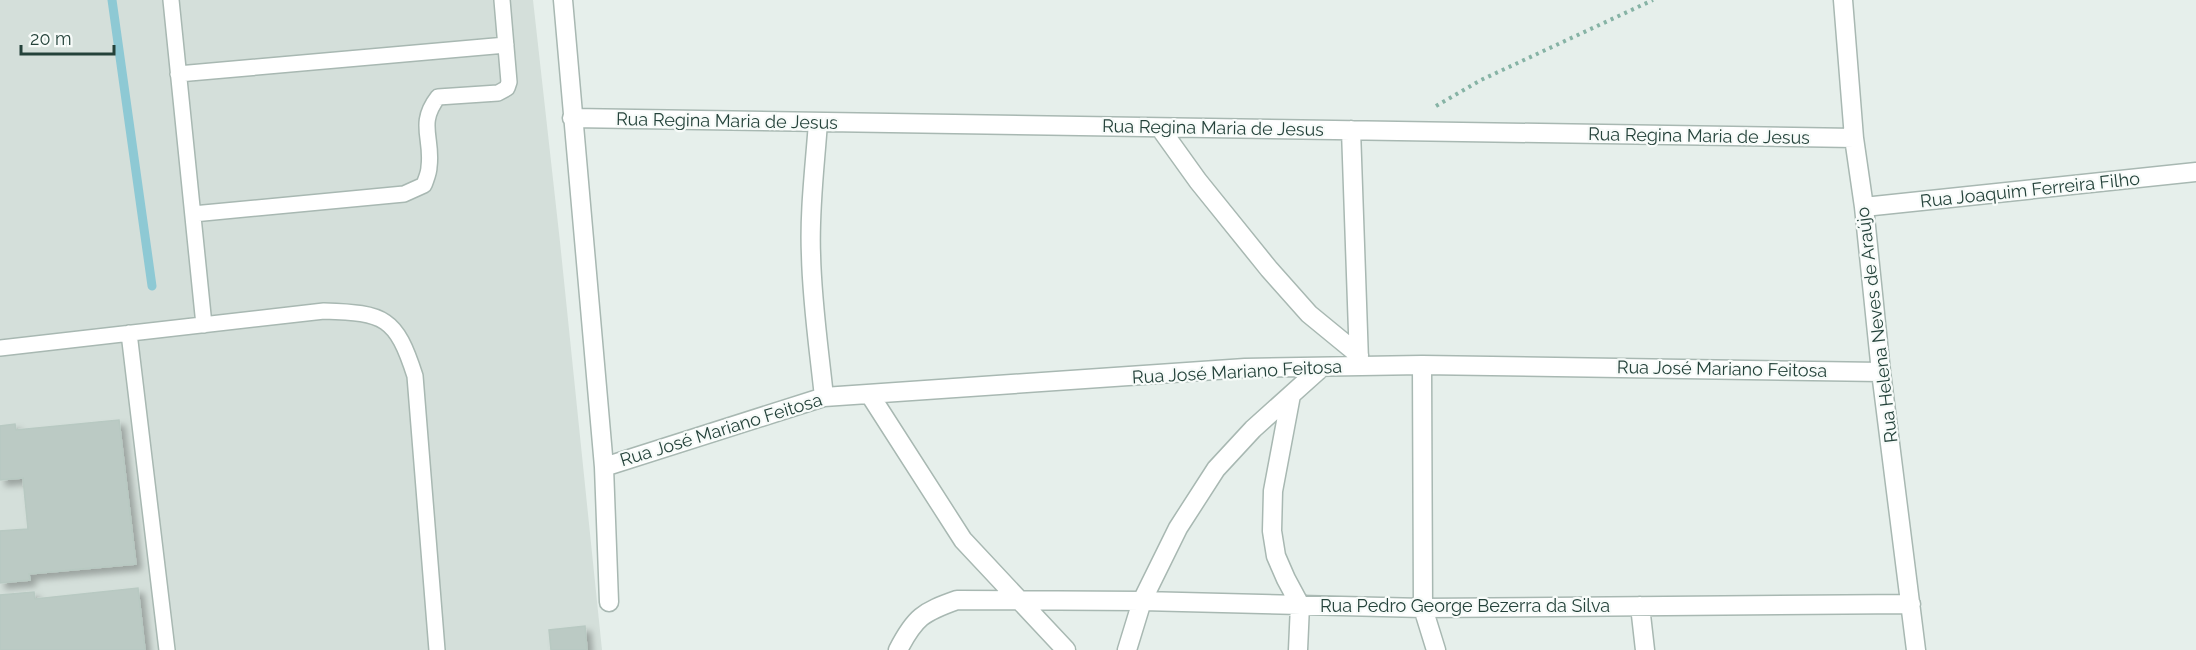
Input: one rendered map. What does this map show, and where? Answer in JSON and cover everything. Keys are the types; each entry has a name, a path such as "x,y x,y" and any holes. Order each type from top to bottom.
{"street":[{"path":"563,0 603,466 609,602"},
{"name":"Rua Helena Neves de Araújo","path":"1843,0 1854,138 1916,650"},
{"name":"Rua Regina Maria de Jesus","path":"572,118 1854,138"},
{"path":"818,122 811,207 811,253 813,307 824,397"},
{"path":"1160,128 1198,181 1269,269 1309,314 1359,361"},
{"path":"1351,130 1359,361"},
{"name":"Rua Joaquim Ferreira Filho","path":"1864,207 2196,172"},
{"name":"Rua José Mariano Feitosa","path":"603,466 824,397 1245,368 1322,367 1359,361 1422,365 1881,372"},
{"path":"1422,365 1423,608 1437,650"},
{"path":"1127,650 1142,602 1178,528 1216,469 1253,429 1322,367"},
{"path":"870,394 963,540 1066,650"},
{"path":"1291,395 1273,491 1272,531 1276,556 1300,605 1298,650"},
{"name":"Rua Pedro George Bezerra da Silva","path":"898,650 910,627 932,609 957,600 1423,608 1911,604"},
{"path":"1640,606 1645,650"}],"lane":[{"path":"171,0 204,325"},
{"path":"193,214 404,194 424,185 430,166 426,118 429,108 438,97 498,93 507,88 509,82 502,0"},
{"path":"178,75 506,45"},
{"path":"0,348 324,311 363,312 393,326 405,346 415,376 437,650"},
{"path":"129,333 167,650"}],"path":[{"path":"1432,108 1481,80 1653,0"}],"shaded area":[{"path":"0,0 533,0 602,650 0,650"}],"building":[{"path":"119,420 136,564 29,574 30,580 0,583 0,531 28,529 23,478 0,480 0,426 15,424 16,430"},
{"path":"138,588 145,650 0,650 0,595 34,592 35,599"},
{"path":"585,626 587,650 551,650 549,630"}],"waterway":[{"path":"112,0 152,286"}]}
